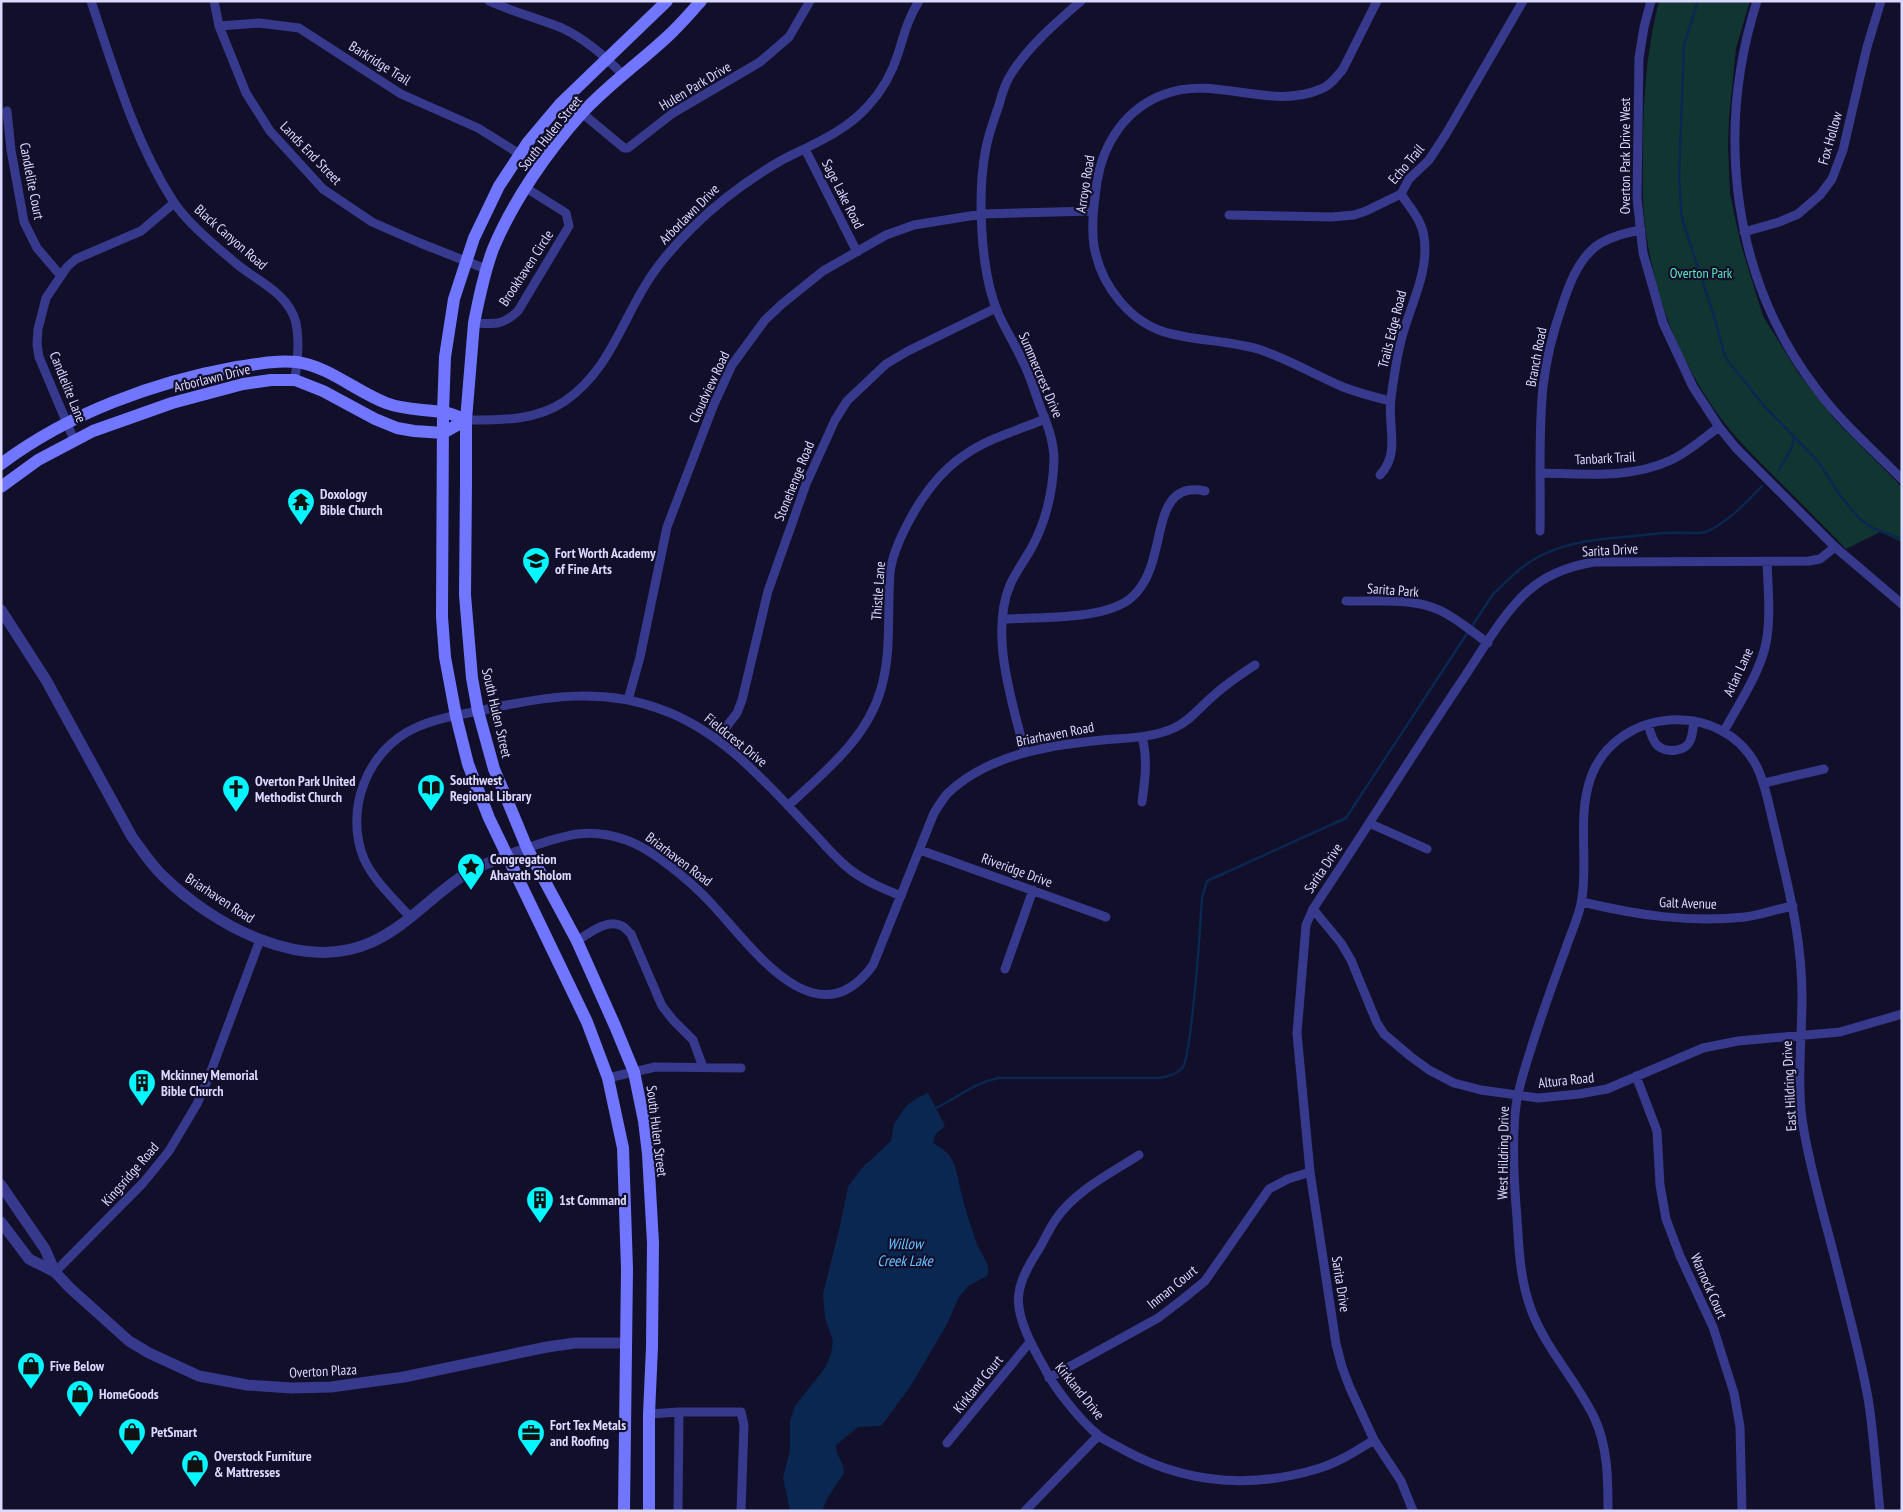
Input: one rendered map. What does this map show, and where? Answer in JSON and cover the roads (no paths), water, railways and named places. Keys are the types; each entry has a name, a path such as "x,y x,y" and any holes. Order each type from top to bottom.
{"main road":[{"name":"South Hulen Street","path":"624,1511 627,1269 622,1148 608,1078 587,1022 489,818 472,773 456,716 445,657 442,618 443,412 445,357 454,299 466,260 488,205 537,130 560,104 667,1"},
{"name":"South Hulen Street","path":"649,1511 653,1243 648,1154 644,1121 634,1072 616,1026 576,941 527,848 494,769 478,711 469,656 466,604 466,420 474,323 486,269 493,249 512,209 539,166 582,114 667,37 701,1"},
{"name":"Arborlawn Drive","path":"1,464 68,422 139,393 203,373 271,361 297,362 330,373 385,402 408,409 443,412 466,420"},
{"name":"Arborlawn Drive","path":"1,487 38,460 93,431 144,412 243,384 271,380 295,380 323,391 375,419 397,428 443,433 466,420"}],"street":[{"name":"Black Canyon Road","path":"91,1 136,129 151,164 174,203 188,219 238,265 280,295 295,322 299,350 295,380"},
{"name":"Lands End Street","path":"214,1 219,26 246,93 270,131 323,189 372,222 486,269"},
{"path":"489,1 562,28 589,44 607,58 623,75"},
{"name":"Hulen Park Drive","path":"582,114 624,148 628,148 673,113 760,62 789,37 810,1"},
{"name":"Arborlawn Drive","path":"466,420 500,420 532,415 557,406 587,384 601,366 646,284 690,231 731,193 782,161 822,141 855,120 870,105 888,78 898,54 906,23 919,1"},
{"name":"Summercrest Drive","path":"1025,753 1002,650 1004,604 1010,586 1033,546 1043,523 1054,458 1051,436 1023,360 996,308 988,287 984,262 983,170 991,125 1013,71 1048,30 1081,1"},
{"name":"Arroyo Road","path":"1377,1 1343,69 1322,89 1294,96 1275,96 1196,88 1165,94 1132,115 1117,129 1105,150 1099,169 1093,211 1094,245 1100,266 1114,294 1128,311 1140,321 1171,334 1228,342 1273,354 1342,386 1390,401"},
{"name":"Echo Trail","path":"1229,215 1332,217 1354,215 1401,194 1409,179 1429,160 1446,134 1523,1"},
{"name":"Overton Park Drive West","path":"1651,1 1639,58 1637,198 1643,252 1663,322 1693,388 1719,427 1744,457 1835,547 1902,604"},
{"path":"1757,1 1744,46 1734,126 1736,186 1744,232 1765,296 1781,332 1798,362 1819,392 1839,415 1902,478"},
{"name":"Fox Hollow","path":"1744,232 1779,222 1798,214 1820,195 1832,179 1843,150 1881,1"},
{"name":"Barkridge Trail","path":"219,26 259,23 299,28 401,94 478,128 539,166"},
{"name":"Candlelite Court","path":"7,110 11,150 24,222 37,248 61,276"},
{"name":"Sage Lake Road","path":"805,149 857,252"},
{"name":"Brookhaven Circle","path":"474,323 496,324 508,321 518,311 569,226 566,213 526,188"},
{"name":"Trails Edge Road","path":"1380,475 1386,468 1392,451 1390,401 1403,333 1424,267 1424,238 1420,222 1401,194"},
{"name":"Candlelite Lane","path":"74,440 39,357 37,344 38,329 46,298 67,267 76,259 141,231 174,203"},
{"name":"Cloudview Road","path":"628,700 640,657 667,527 714,404 732,365 750,339 782,304 823,271 886,235 914,225 982,214 1093,211"},
{"name":"Branch Road","path":"1540,531 1543,388 1556,326 1572,277 1585,257 1606,239 1626,232 1641,230"},
{"name":"Stonehenge Road","path":"717,739 737,713 742,700 768,591 806,484 839,413 847,401 886,364 908,351 996,308"},
{"name":"Thistle Lane","path":"788,806 845,752 868,721 881,690 888,656 890,571 894,552 917,506 936,480 966,454 989,442 1045,419"},
{"name":"Tanbark Trail","path":"1541,473 1594,474 1636,472 1672,460 1719,427"},
{"path":"1003,619 1096,614 1113,609 1129,600 1142,585 1149,572 1166,510 1172,500 1188,489 1205,491"},
{"name":"Sarita Drive","path":"1413,1511 1401,1481 1374,1440 1350,1388 1340,1360 1330,1306 1310,1172 1298,1033 1306,925 1312,908 1512,608 1529,590 1549,576 1579,565 1607,561 1814,561 1825,556 1835,547"},
{"name":"Arlan Lane","path":"1724,731 1759,665 1766,644 1769,610 1767,562"},
{"name":"Sarita Park","path":"1346,601 1416,603 1436,609 1488,643"},
{"name":"Briarhaven Road","path":"1,610 46,680 132,837 146,856 161,875 180,892 222,921 260,940 298,950 338,950 371,942 411,918 458,879 480,866 527,848 578,833 609,835 642,847 707,898 770,967 788,982 816,995 831,994 844,990 864,977 873,966 934,813 945,796 958,785 984,768 1025,753 1084,742 1142,737 1176,728 1231,680 1255,665"},
{"name":"Fieldcrest Drive","path":"411,918 379,882 365,860 358,836 358,803 371,768 388,746 413,729 429,722 535,699 567,696 591,696 628,700 658,708 689,721 717,739 756,773 851,870 878,886 901,896"},
{"name":"West Hildring Drive","path":"1608,1511 1607,1464 1596,1421 1542,1335 1520,1274 1514,1181 1517,1096 1535,1034 1582,902 1585,801 1591,776 1600,760 1627,733 1653,722 1683,719 1715,726 1724,731"},
{"path":"1648,724 1651,735 1658,746 1670,751 1683,749 1690,741 1694,721"},
{"name":"East Hildring Drive","path":"1724,731 1742,746 1752,758 1764,784 1793,906 1801,958 1802,1116 1810,1158 1867,1397 1880,1511"},
{"path":"1142,737 1146,765 1142,802"},
{"path":"1764,784 1824,769"},
{"path":"1369,823 1427,849"},
{"name":"Riveridge Drive","path":"920,850 1106,917"},
{"path":"1005,970 1034,890"},
{"name":"Galt Avenue","path":"1582,902 1628,912 1680,920 1746,917 1793,906"},
{"name":"Altura Road","path":"1312,908 1341,943 1377,1024 1384,1034 1429,1070 1454,1083 1481,1090 1517,1096 1553,1097 1607,1089 1703,1048 1738,1041 1840,1032 1902,1014"},
{"path":"576,941 599,927 611,924 622,926 631,934 662,1006 672,1020 693,1040 703,1067"},
{"name":"Kingsridge Road","path":"55,1272 155,1170 169,1151 197,1104 208,1079 260,940"},
{"path":"608,1078 655,1067 741,1068"},
{"name":"Warnock Court","path":"1636,1076 1657,1132 1660,1185 1666,1219 1680,1256 1713,1327 1734,1393 1740,1427 1742,1511"},
{"name":"Kirkland Drive","path":"1139,1154 1093,1184 1056,1218 1031,1261 1018,1294 1020,1309 1030,1342 1049,1378 1080,1416 1098,1436 1134,1455 1187,1475 1210,1480 1264,1481 1319,1468 1343,1458 1374,1440"},
{"name":"Inman Court","path":"1049,1378 1158,1318 1183,1299 1205,1281 1269,1189 1288,1178 1310,1172"},
{"name":"Overton Plaza","path":"1,1185 45,1250 55,1272 70,1288 113,1328 148,1353 199,1376 247,1385 292,1388 360,1384 404,1377 547,1347 576,1344 625,1343"},
{"name":"Overton Plaza","path":"1,1222 29,1259 55,1272"},
{"name":"Kirkland Court","path":"947,1443 1030,1342"},
{"path":"678,1511 679,1412"},
{"path":"649,1414 742,1412 744,1425 741,1511"},
{"path":"1025,1511 1098,1436"}],"water":[{"name":"Willow Creek Lake","path":"928,1093 945,1126 935,1135 933,1143 947,1153 955,1166 970,1225 987,1264 987,1276 968,1286 959,1297 947,1324 910,1387 881,1426 858,1427 836,1445 844,1473 828,1497 822,1511 790,1511 783,1478 790,1450 790,1421 795,1406 825,1368 831,1354 833,1341 825,1318 823,1294 848,1187 862,1168 891,1141 894,1124 906,1106"}],"waterway":[{"path":"1698,1 1684,45 1679,178 1682,219 1715,319 1725,357 1765,407 1817,460 1842,498 1859,518 1872,528 1902,539"},
{"path":"1779,470 1792,447 1794,437"},
{"path":"934,1109 973,1087 998,1078 1159,1078 1178,1072 1183,1067 1189,1041 1202,898 1207,881 1346,818 1493,594 1533,560 1569,545 1617,537 1706,532 1729,518 1762,486"}],"place":[{"name":"Doxology Bible Church","path":"301,526"},
{"name":"Fort Worth Academy of Fine Arts","path":"536,585"},
{"name":"Southwest Regional Library","path":"431,812"},
{"name":"Overton Park United Methodist Church","path":"236,813"},
{"name":"Congregation Ahavath Sholom","path":"471,891"},
{"name":"Mckinney Memorial Bible Church","path":"142,1107"},
{"name":"1st Command","path":"540,1224"},
{"name":"Five Below","path":"31,1390"},
{"name":"HomeGoods","path":"80,1418"},
{"name":"PetSmart","path":"132,1456"},
{"name":"Fort Tex Metals and Roofing","path":"531,1457"},
{"name":"Overstock Furniture & Mattresses","path":"195,1488"}],"park label":[{"name":"Overton Park","path":"1701,273"}]}
